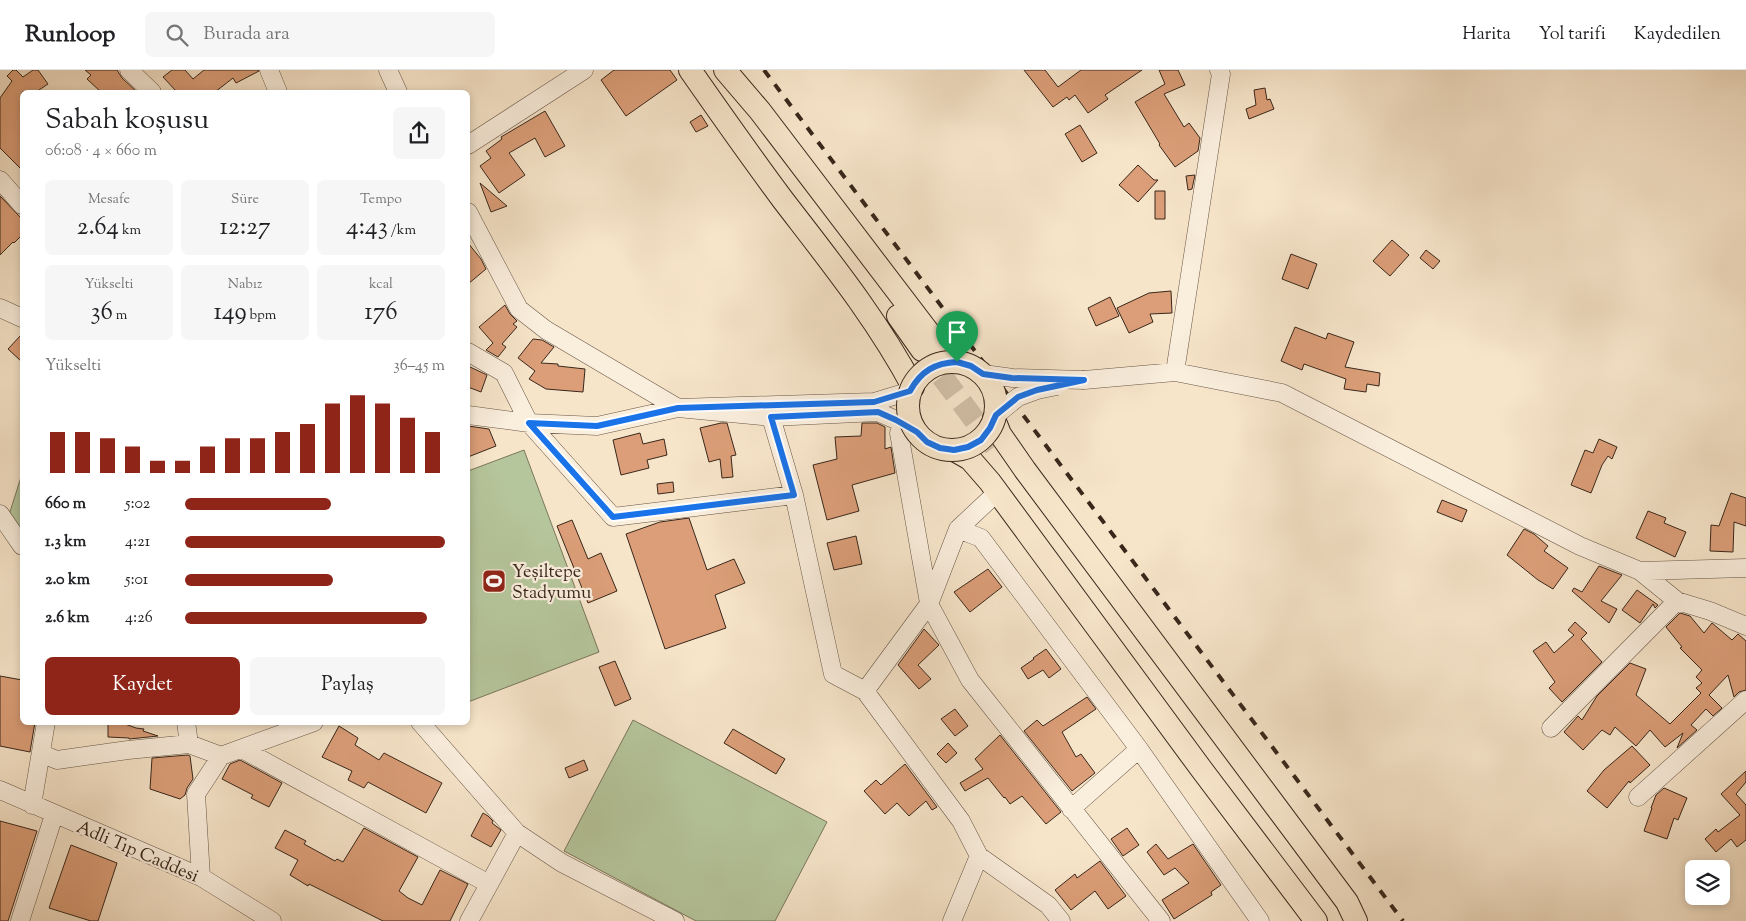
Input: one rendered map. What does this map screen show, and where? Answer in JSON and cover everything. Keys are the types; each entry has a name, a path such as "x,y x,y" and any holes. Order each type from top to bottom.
{"main road":[{"path":"690,70 765,176 855,295 895,353 912,389"},
{"path":"697,70 861,286 918,354 860,262 719,70"},
{"path":"725,70 760,110 942,350 957,362"},
{"path":"995,417 981,440 968,447 954,450 940,448 908,433 910,420 908,405 912,389 917,378 928,369 942,363 957,362 971,366 983,374 992,386 996,400 995,417 1000,434 1347,902 1356,921"},
{"path":"954,450 970,459 990,491 1316,921"},
{"path":"1331,921 1148,674 989,452 1346,921"}],"street":[{"path":"129,70 150,90"},
{"path":"269,70 276,90"},
{"path":"388,70 397,90"},
{"path":"470,144 584,70"},
{"path":"1175,372 1221,74 1219,70"},
{"path":"0,180 20,203"},
{"path":"470,216 519,309 546,330 678,408 771,417 801,410 874,402 912,389"},
{"path":"0,308 20,317"},
{"path":"470,353 504,373 529,423 613,517 794,495"},
{"path":"983,374 1012,378 1084,380 1175,372 1282,393 1580,546 1640,571 1677,601 1710,611 1746,626"},
{"path":"995,417 1018,397 1037,390 1084,380"},
{"path":"470,414 529,423 597,426 678,408 878,412 896,420 908,433 929,604 970,680 1160,921"},
{"path":"771,417 794,495 832,674 865,691 961,821 979,856 1048,905 1061,921"},
{"path":"865,691 929,604 958,529 990,491"},
{"path":"1,517 20,543"},
{"path":"958,529 981,538 1139,749 1260,921"},
{"path":"1640,571 1746,568"},
{"path":"1551,728 1677,601"},
{"path":"1638,797 1746,700"},
{"path":"32,805 46,725"},
{"path":"186,725 189,744"},
{"path":"201,877 196,794 221,756 306,725"},
{"path":"423,725 517,833 562,863 674,921"},
{"path":"42,754 57,760 189,744 221,756"},
{"path":"242,749 489,884"},
{"path":"1071,809 1139,749"},
{"name":"Adli Tıp Caddesi","path":"0,790 201,877 272,921"},
{"path":"20,921 54,815"},
{"path":"469,921 517,833"},
{"path":"952,921 979,856"}],"green space":[{"path":"524,450 599,652 470,701 470,470"},
{"path":"20,480 20,533 9,515"},
{"path":"633,720 827,822 775,921 696,921 564,851"}],"building":[{"path":"13,70 16,70 23,77 33,70 38,70 48,84 39,90 20,90 20,168 0,148 0,98 12,81 7,76"},
{"path":"85,70 117,70 122,78 135,90 99,90 87,79 91,75"},
{"path":"172,70 185,70 193,79 204,70 259,70 236,83 233,78 218,90 175,90 163,77"},
{"path":"614,70 670,70 677,80 626,116 601,80"},
{"path":"1024,70 1045,70 1058,87 1081,70 1142,70 1105,95 1108,99 1088,113 1075,95 1069,100 1067,97 1053,107"},
{"path":"1159,70 1178,70 1185,85 1164,94 1184,127 1189,123 1200,138 1198,151 1175,167 1159,145 1135,102 1165,84"},
{"path":"1265,88 1267,100 1270,99 1274,109 1249,119 1246,109 1256,105 1254,90"},
{"path":"545,111 565,146 545,157 535,138 509,153 525,175 499,193 480,166 491,158 486,151 502,139 501,137"},
{"path":"701,115 708,126 696,132 690,122"},
{"path":"1080,125 1097,153 1082,162 1065,134"},
{"path":"1138,165 1154,180 1158,180 1138,202 1119,185"},
{"path":"1195,175 1192,189 1188,190 1186,176"},
{"path":"480,183 507,206 491,212"},
{"path":"1155,191 1165,191 1165,219 1155,219"},
{"path":"0,196 20,217 20,237 0,255"},
{"path":"1392,240 1409,255 1390,276 1373,261"},
{"path":"470,245 481,259 486,269 470,282"},
{"path":"1426,250 1440,261 1433,269 1420,258"},
{"path":"1291,254 1317,264 1308,289 1282,279"},
{"path":"1171,291 1172,313 1150,314 1153,322 1129,333 1117,308 1149,293"},
{"path":"1110,297 1119,316 1096,326 1088,308"},
{"path":"505,305 517,321 513,324 517,327 502,344 506,347 498,357 486,350 493,343 479,327"},
{"path":"1295,327 1326,339 1328,333 1354,342 1345,367 1380,373 1379,386 1367,384 1366,392 1344,389 1346,379 1304,364 1302,370 1281,361"},
{"path":"20,336 20,360 8,349"},
{"path":"533,339 542,340 554,347 541,363 585,369 583,392 546,389 529,379 535,371 518,358"},
{"path":"470,367 487,375 481,392 470,388"},
{"path":"727,423 736,455 731,456 733,477 722,478 720,459 709,462 700,428"},
{"path":"862,423 877,423 885,427 885,449 891,447 895,473 852,485 859,511 827,520 813,465 837,459 835,437 861,436"},
{"path":"470,426 489,429 496,446 470,456"},
{"path":"640,433 643,444 664,439 667,455 647,460 649,468 621,475 613,440"},
{"path":"1599,439 1617,447 1612,459 1608,456 1602,465 1591,493 1571,485 1585,450 1593,453"},
{"path":"673,482 674,492 658,494 657,484"},
{"path":"1731,493 1746,498 1746,526 1734,522 1733,552 1710,551 1711,525 1719,526"},
{"path":"1442,500 1467,510 1462,522 1437,512"},
{"path":"1648,511 1666,518 1664,523 1686,532 1675,557 1636,538"},
{"path":"689,518 707,570 734,559 745,583 715,595 726,628 665,649 626,534 660,522"},
{"path":"572,520 588,559 601,553 617,591 588,603 557,526"},
{"path":"1524,529 1534,534 1548,546 1544,551 1568,568 1553,589 1538,580 1507,555"},
{"path":"856,536 862,564 834,570 827,543"},
{"path":"1599,566 1622,575 1601,601 1617,609 1609,623 1572,591 1574,588 1582,592"},
{"path":"988,569 1002,587 970,612 954,592"},
{"path":"1637,590 1658,605 1655,608 1653,604 1640,623 1622,610"},
{"path":"1680,613 1690,616 1704,633 1712,623 1732,640 1738,634 1746,641 1746,690 1739,692 1734,697 1728,675 1709,695 1722,708 1713,716 1706,709 1691,725 1697,730 1677,748 1683,733 1665,747 1650,730 1636,746 1615,727 1610,735 1602,730 1583,750 1564,732 1578,716 1582,720 1597,696 1630,663 1646,669 1636,695 1670,724 1701,693 1696,688 1702,683 1696,677 1702,670 1680,648 1682,647 1666,627"},
{"path":"1575,622 1587,633 1581,639 1602,662 1562,702 1549,688 1555,682 1533,651 1546,642 1554,653 1574,635 1568,630"},
{"path":"924,629 939,645 918,665 931,679 919,689 898,665"},
{"path":"1046,649 1061,669 1049,678 1043,670 1028,679 1021,668"},
{"path":"615,661 631,699 615,706 599,667"},
{"path":"0,676 20,680 20,725 34,725 30,752 0,746"},
{"path":"1087,697 1096,709 1062,732 1076,757 1081,754 1095,773 1072,791 1024,731 1037,720 1043,726"},
{"path":"955,709 968,726 955,736 941,719"},
{"path":"108,725 128,725 144,729 143,731 158,736 129,739 108,737"},
{"path":"339,726 358,738 355,745 379,760 384,753 442,783 426,813 368,782 364,788 348,780 352,771 322,757"},
{"path":"733,729 785,759 776,774 724,743"},
{"path":"1000,735 1061,812 1046,824 1022,796 1010,804 988,778 965,791 960,783 983,769 975,759"},
{"path":"948,743 957,753 946,763 937,754"},
{"path":"1632,746 1650,765 1630,783 1629,781 1607,808 1587,791 1604,770"},
{"path":"190,756 193,779 185,795 180,799 150,789 152,758"},
{"path":"240,760 282,783 269,807 251,798 253,795 222,779 230,764"},
{"path":"584,760 588,770 569,778 565,768"},
{"path":"905,764 937,807 932,810 926,801 909,816 897,803 885,814 864,791 876,780 881,785"},
{"path":"1746,771 1746,782 1736,794 1746,805 1746,840 1737,847 1731,839 1716,852 1705,839 1716,829 1718,832 1740,815 1721,794"},
{"path":"1664,788 1687,798 1678,820 1674,818 1667,839 1644,831 1656,795"},
{"path":"483,813 501,830 491,847 471,836"},
{"path":"0,821 37,831 8,921 0,921"},
{"path":"364,828 418,857 399,891 408,898 422,905 440,870 468,884 450,921 383,921 309,884 308,886 290,875 298,860 275,848 285,830 306,841 304,844 335,861 337,859 343,862"},
{"path":"1127,828 1139,845 1123,856 1111,839"},
{"path":"1156,844 1168,859 1193,844 1221,885 1211,892 1212,895 1174,919 1162,900 1189,883 1175,868 1164,875 1147,852"},
{"path":"71,845 117,863 98,921 91,921 49,908"},
{"path":"1100,861 1126,896 1108,909 1095,891 1071,910 1055,890 1075,874 1077,878"}],"tunnel":[{"path":"922,350 995,447"}],"railway":[{"path":"764,70 1403,921"}],"place":[{"name":"Yeşiltepe Stadyumu","path":"494,581"}],"route":[{"path":"957,362 971,366 983,374 1012,378 1084,380 1037,390 1018,397 996,415 990,428 981,440 968,447 954,450 940,448 927,442 917,432 878,412 801,414 771,417 794,495 613,517 529,423 597,426 678,408 874,402 910,391 917,378 928,369 942,363 957,362"}]}
